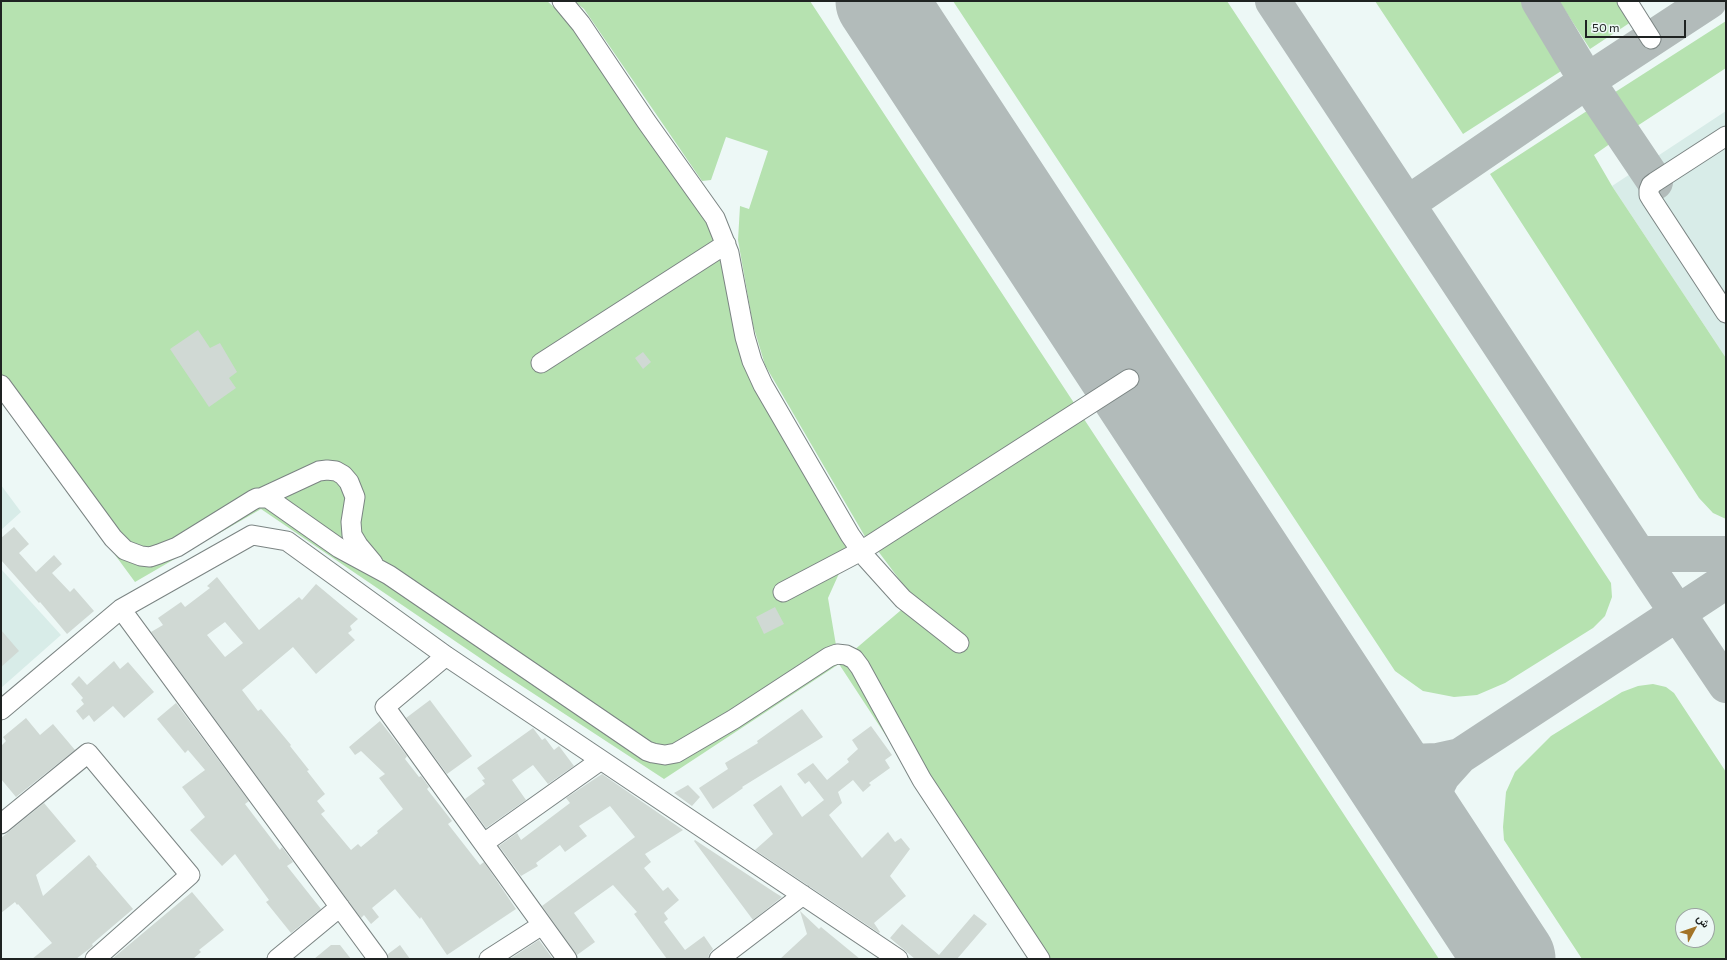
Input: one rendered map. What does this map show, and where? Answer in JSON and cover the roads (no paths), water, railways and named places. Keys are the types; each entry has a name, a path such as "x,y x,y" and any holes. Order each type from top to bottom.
{"street":[{"path":"562,1 581,24 646,121 714,218 726,244 745,337 752,361 767,391 850,535 861,551 903,599 959,643"},
{"path":"1627,1 1651,39"},
{"path":"1726,136 1651,185 1649,190 1649,195 1652,200 1726,314"},
{"path":"541,362 726,244"},
{"path":"783,592 861,551 1129,379"},
{"path":"1,385 113,538 125,550 132,554 150,557 168,551 253,500 263,497 319,471 327,470 336,471 343,475 349,482 355,497 351,522 352,534 358,545 380,570"},
{"path":"263,497 273,501 339,548 380,570 647,751 659,755 676,753 734,719 828,657 842,654 854,659 922,780 1040,959"},
{"path":"1,710 121,609 252,535 287,541 446,656 898,959"},
{"path":"121,609 378,959"},
{"path":"446,656 385,707 567,959"},
{"path":"2,822 88,753 190,875 95,959"},
{"path":"484,843 602,760"},
{"path":"719,959 803,895"},
{"path":"277,959 340,908"},
{"path":"489,959 542,925"}]}
